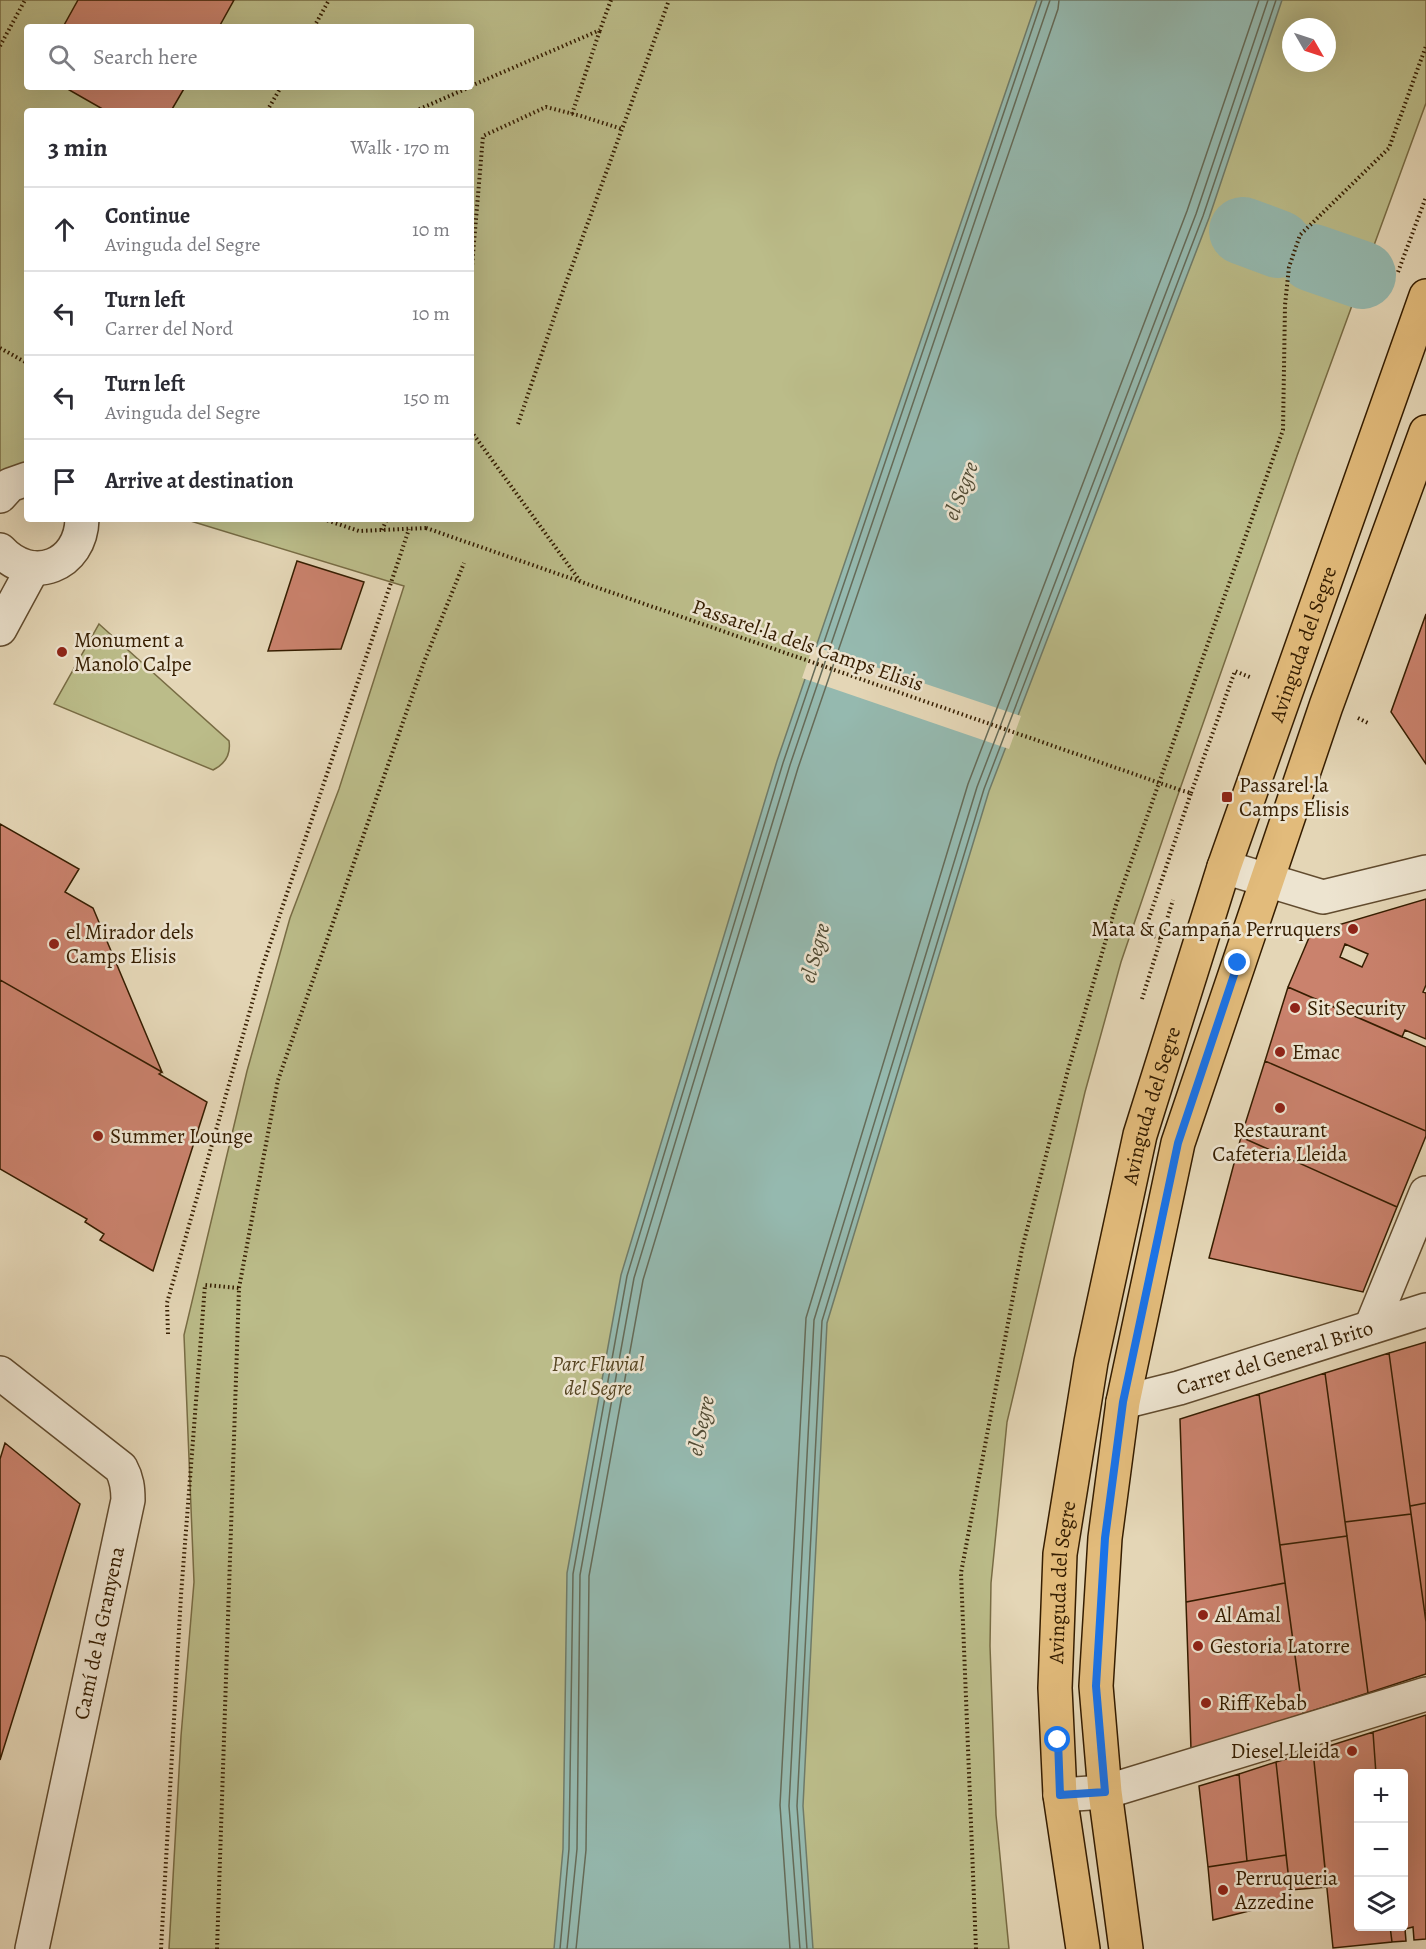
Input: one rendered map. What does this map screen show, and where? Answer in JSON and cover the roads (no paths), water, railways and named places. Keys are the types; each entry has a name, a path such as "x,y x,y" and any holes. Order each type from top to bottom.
{"main road":[{"name":"Avinguda del Segre","path":"1083,1949 1060,1795 1055,1688 1060,1554 1091,1362 1140,1136 1224,867 1426,296"},
{"name":"Avinguda del Segre","path":"1126,1949 1105,1792 1096,1686 1105,1538 1123,1402 1178,1143 1326,706 1426,432"}],"street":[{"path":"0,550 12,561 33,568 46,567 70,554 81,531 82,522"},
{"path":"0,629 33,568"},
{"path":"1224,867 1323,897 1426,872"},
{"path":"1371,1327 1426,1193"},
{"name":"Carrer del General Brito","path":"1123,1402 1179,1389 1426,1310"},
{"name":"Camí de la Granyena","path":"0,1373 121,1468 128,1489 128,1500 32,1949"},
{"path":"1060,1795 1105,1792 1426,1694"}],"water":[{"name":"el Segre","path":"1037,0 1282,0 1209,218 989,791 827,1323 803,1806 813,1949 554,1949 563,1849 567,1573 621,1275 777,761"}],"waterway":[{"path":"1243,231 1278,244"},
{"path":"1313,258 1362,275"}],"place":[{"name":"Monument a Manolo Calpe","path":"62,652"},
{"name":"Passarel·la Camps Elisis","path":"1227,797"},
{"name":"Mata & Campaña Perruquers","path":"1353,929"},
{"name":"el Mirador dels Camps Elisis","path":"54,944"},
{"name":"Sit Security","path":"1295,1008"},
{"name":"Emac","path":"1280,1052"},
{"name":"Restaurant Cafeteria Lleida","path":"1280,1108"},
{"name":"Summer Lounge","path":"98,1136"},
{"name":"Al Amal","path":"1203,1615"},
{"name":"Gestoria Latorre","path":"1198,1646"},
{"name":"Riff Kebab","path":"1206,1703"},
{"name":"Diesel Lleida","path":"1352,1751"},
{"name":"Perruqueria Azzedine","path":"1223,1890"}],"park label":[{"name":"Parc Fluvial del Segre","path":"598,1376"}]}
